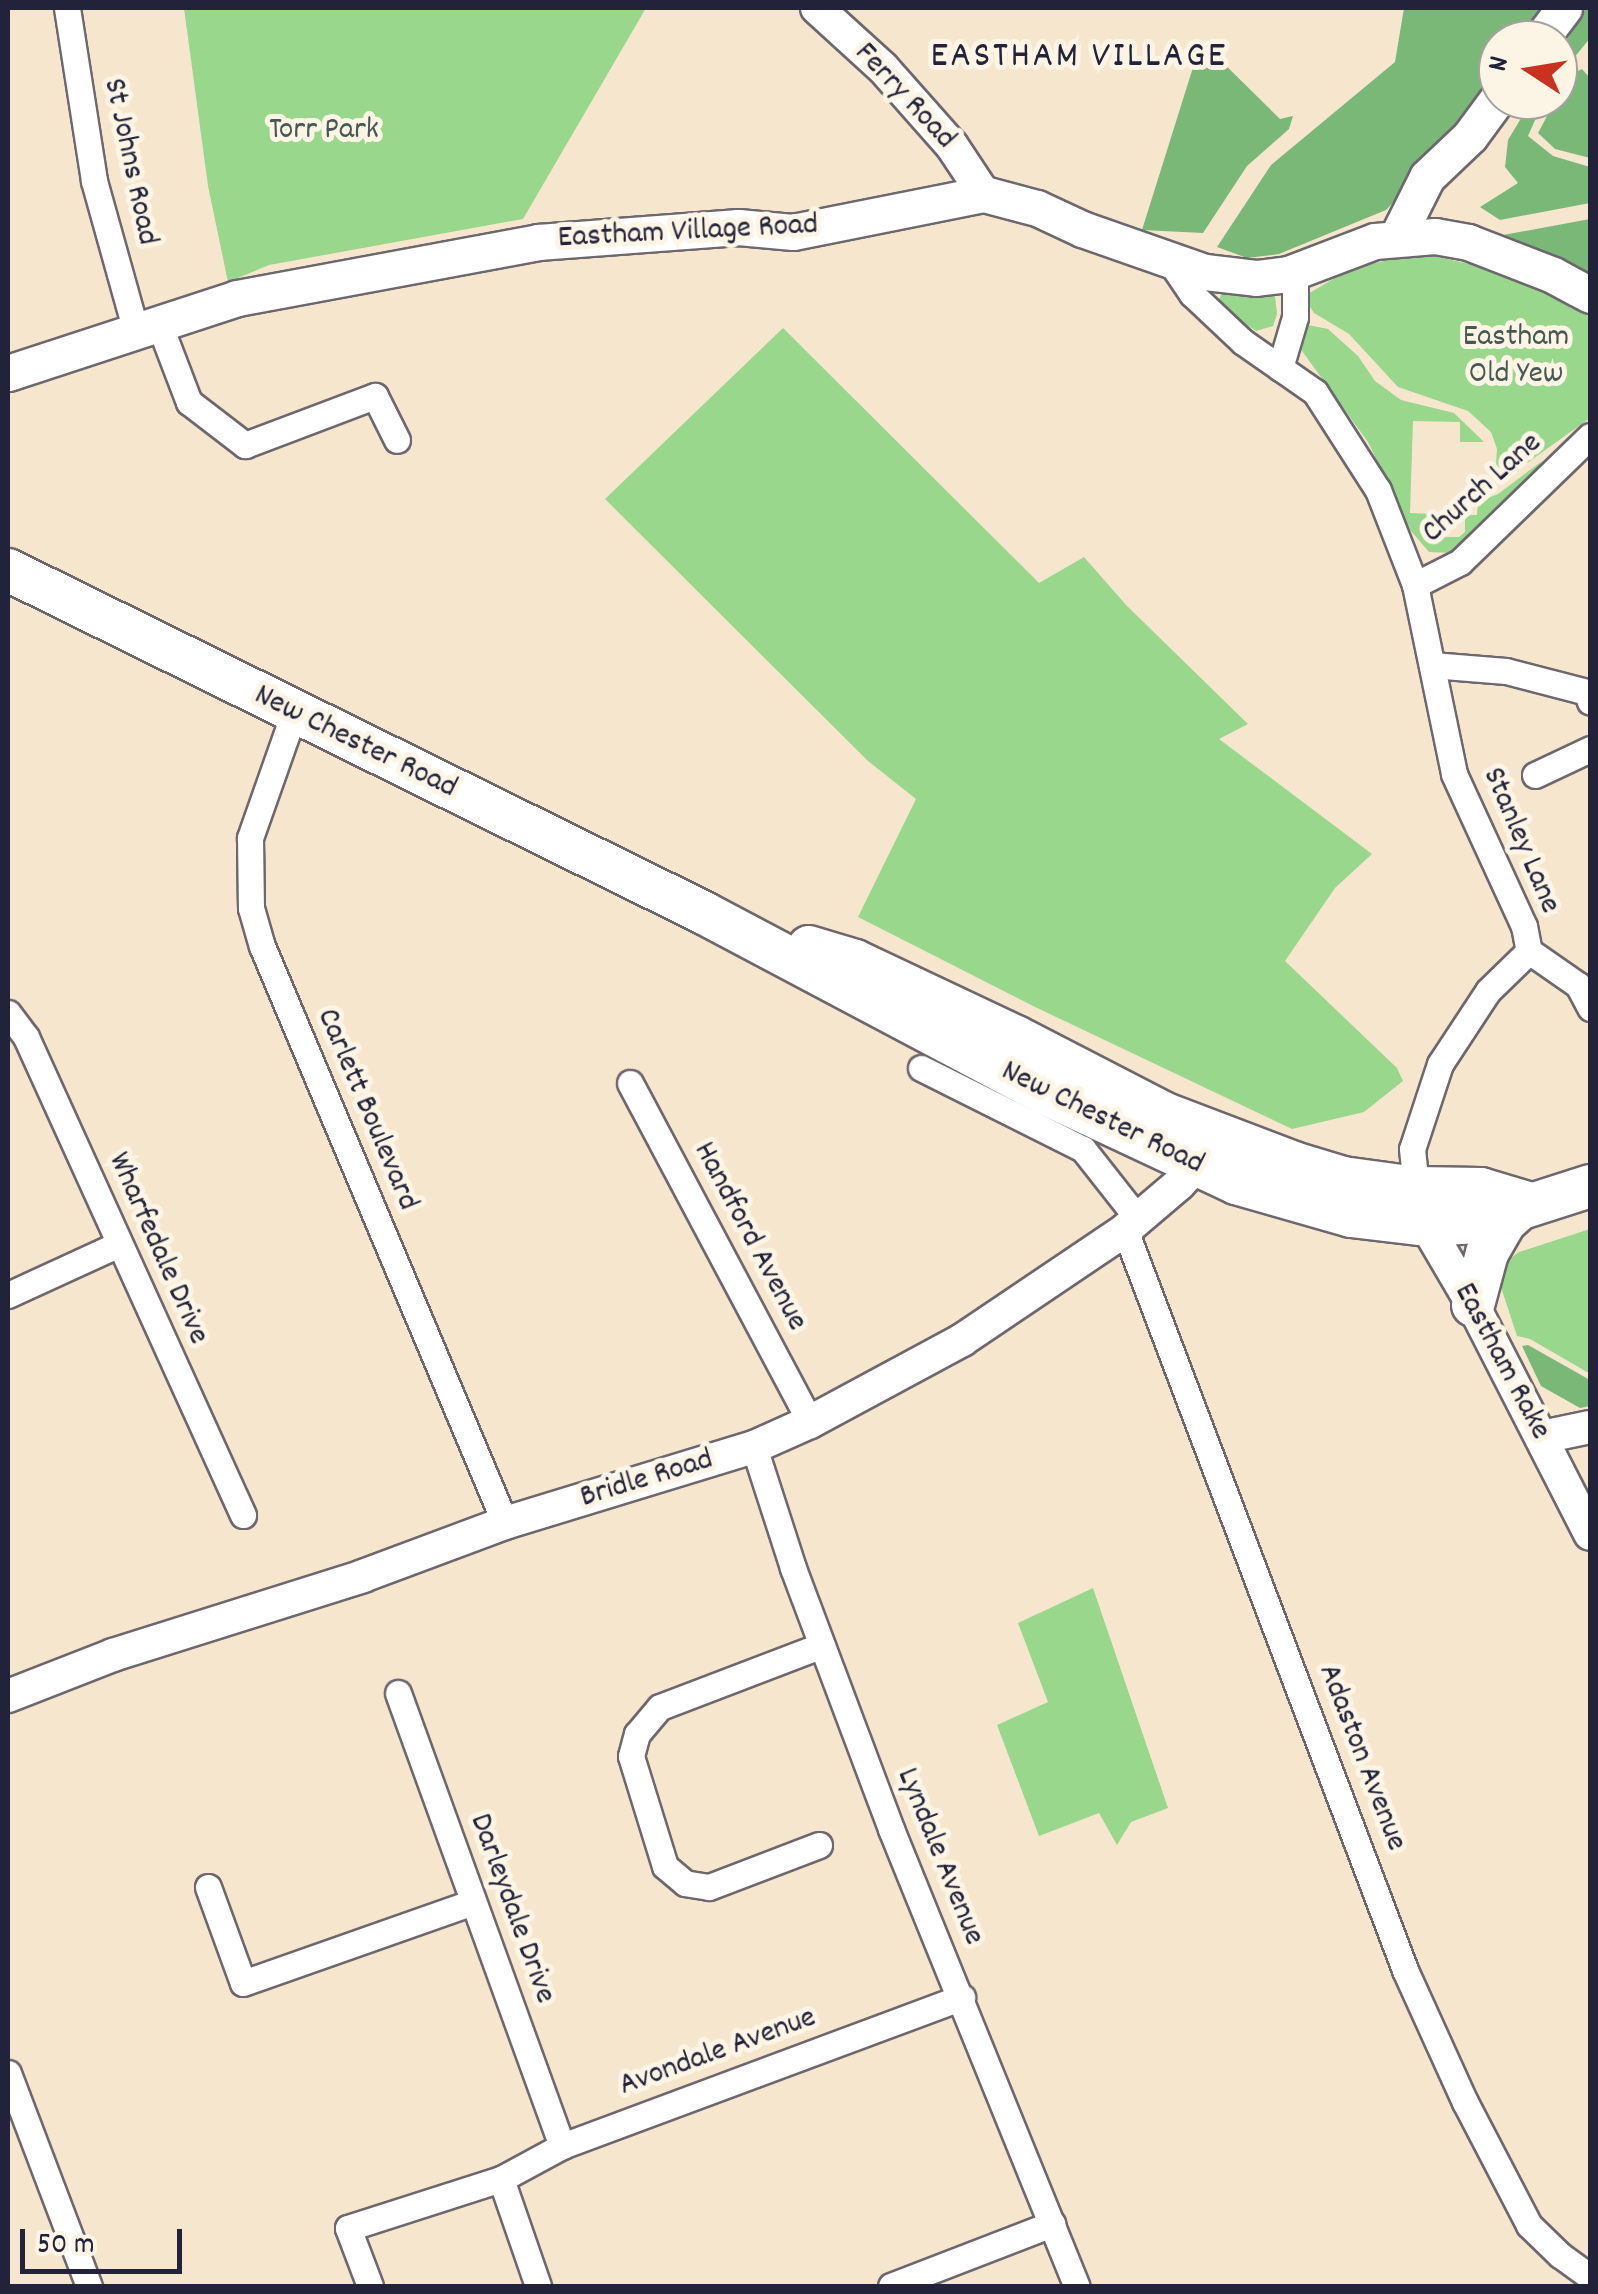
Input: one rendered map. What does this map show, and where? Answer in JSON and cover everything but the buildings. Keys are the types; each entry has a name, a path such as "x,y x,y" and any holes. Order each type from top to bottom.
{"highway":[{"name":"New Chester Road","path":"8,570 704,914 1142,1140 1205,1149"},
{"name":"New Chester Road","path":"704,914 855,961 1163,1113 1205,1149 1297,1204 1421,1207 1478,1222 1527,1203 1590,1186"},
{"path":"1473,1305 1487,1253 1505,1222 1527,1203"}],"main road":[{"path":"1397,237 1427,178 1482,120"},
{"name":"Eastham Village Road","path":"8,373 146,324 237,298 538,242 722,228 792,232 984,194 1037,208 1169,260 1232,276 1256,278 1295,270 1397,237 1468,242 1590,295"}],"street":[{"name":"St Johns Road","path":"67,8 94,181 146,324 190,402 245,445 375,396 397,440"},
{"name":"Ferry Road","path":"817,8 883,68 952,146 984,194"},
{"name":"Stanley Lane","path":"1169,260 1192,294 1243,342 1314,392 1378,490 1415,584 1454,774 1524,926 1529,951 1488,991 1440,1064 1412,1149 1421,1207"},
{"path":"1280,368 1294,317 1295,270"},
{"name":"Church Lane","path":"1415,584 1460,562 1590,436"},
{"path":"1432,664 1506,671 1587,692 1590,702"},
{"name":"Carlett Boulevard","path":"294,712 250,838 250,908 505,1523"},
{"name":"Stanley Lane","path":"1535,774 1590,750"},
{"path":"1529,951 1578,986 1590,1008"},
{"name":"Wharfedale Drive","path":"8,1013 26,1037 243,1515"},
{"name":"New Chester Road","path":"922,1068 1083,1149 1137,1220"},
{"name":"Handford Avenue","path":"630,1084 810,1422"},
{"path":"1137,1220 1150,1160 1142,1140"},
{"name":"Bridle Road","path":"8,1696 113,1655 362,1576 505,1523 754,1447 810,1422 962,1340 1137,1220 1205,1149"},
{"name":"Eastham Rake","path":"1421,1207 1590,1534"},
{"name":"Adaston Avenue","path":"1137,1220 1412,1987 1464,2102 1529,2225 1590,2276"},
{"path":"8,1295 119,1244"},
{"path":"1542,1437 1590,1427"},
{"name":"Lyndale Avenue","path":"754,1447 822,1646 891,1829 1077,2286"},
{"path":"819,1845 708,1887 685,1883 665,1866 631,1756 637,1734 660,1707 822,1646"},
{"name":"Darleydale Drive","path":"398,1694 562,2146"},
{"path":"208,1887 243,1983 473,1902"},
{"name":"Avondale Avenue","path":"370,2286 348,2228 500,2179 562,2146 962,1997"},
{"path":"8,2074 88,2286"},
{"path":"500,2179 538,2286"},
{"path":"891,2286 1052,2224"}],"green space":[{"name":"Torr Park","path":"184,8 646,8 523,219 269,265 228,282 208,186"},
{"path":"1404,8 1550,8 1542,20 1478,20 1478,112 1386,210 1279,254 1247,258 1217,247 1271,165 1395,62"},
{"path":"1590,8 1590,38 1578,53 1578,21"},
{"path":"1209,49 1280,119 1293,116 1289,129 1247,166 1203,233 1142,230 1195,61"},
{"path":"1582,69 1590,78 1590,158 1555,149 1538,133 1545,120 1578,120 1578,71"},
{"path":"1520,120 1535,120 1528,136 1553,156 1590,167 1590,203 1500,220 1480,207 1518,183 1505,167 1508,140"},
{"path":"1590,219 1590,282 1503,235"},
{"name":"Eastham Old Yew","path":"1421,253 1500,271 1590,311 1590,418 1502,481 1495,480 1497,449 1491,432 1468,411 1398,387 1349,334 1314,313 1307,302 1306,295 1352,268"},
{"path":"1222,292 1275,296 1277,314 1273,326 1256,331 1217,305"},
{"path":"1303,324 1328,329 1358,356 1375,381 1401,400 1454,413 1484,442 1460,442 1460,422 1413,421 1410,513 1436,514 1436,537 1459,537 1465,532 1465,515 1477,515 1478,502 1498,494 1542,461 1513,504 1452,553 1429,552 1411,531 1368,442 1302,351"},
{"path":"783,328 1039,583 1084,557 1127,606 1248,724 1219,739 1372,854 1335,888 1285,961 1397,1068 1403,1081 1364,1112 1292,1129 1033,1006 858,917 916,799 868,761 605,499"},
{"path":"1590,1229 1587,1372 1530,1339 1517,1336 1499,1281 1508,1260 1519,1252"},
{"path":"1528,1345 1590,1380 1590,1406 1580,1408 1541,1386 1522,1346"},
{"path":"1093,1588 1168,1808 1131,1822 1117,1845 1099,1813 1039,1836 997,1725 1048,1702 1018,1623"}],"district":[{"name":"EASTHAM VILLAGE","path":"1079,58"}]}
